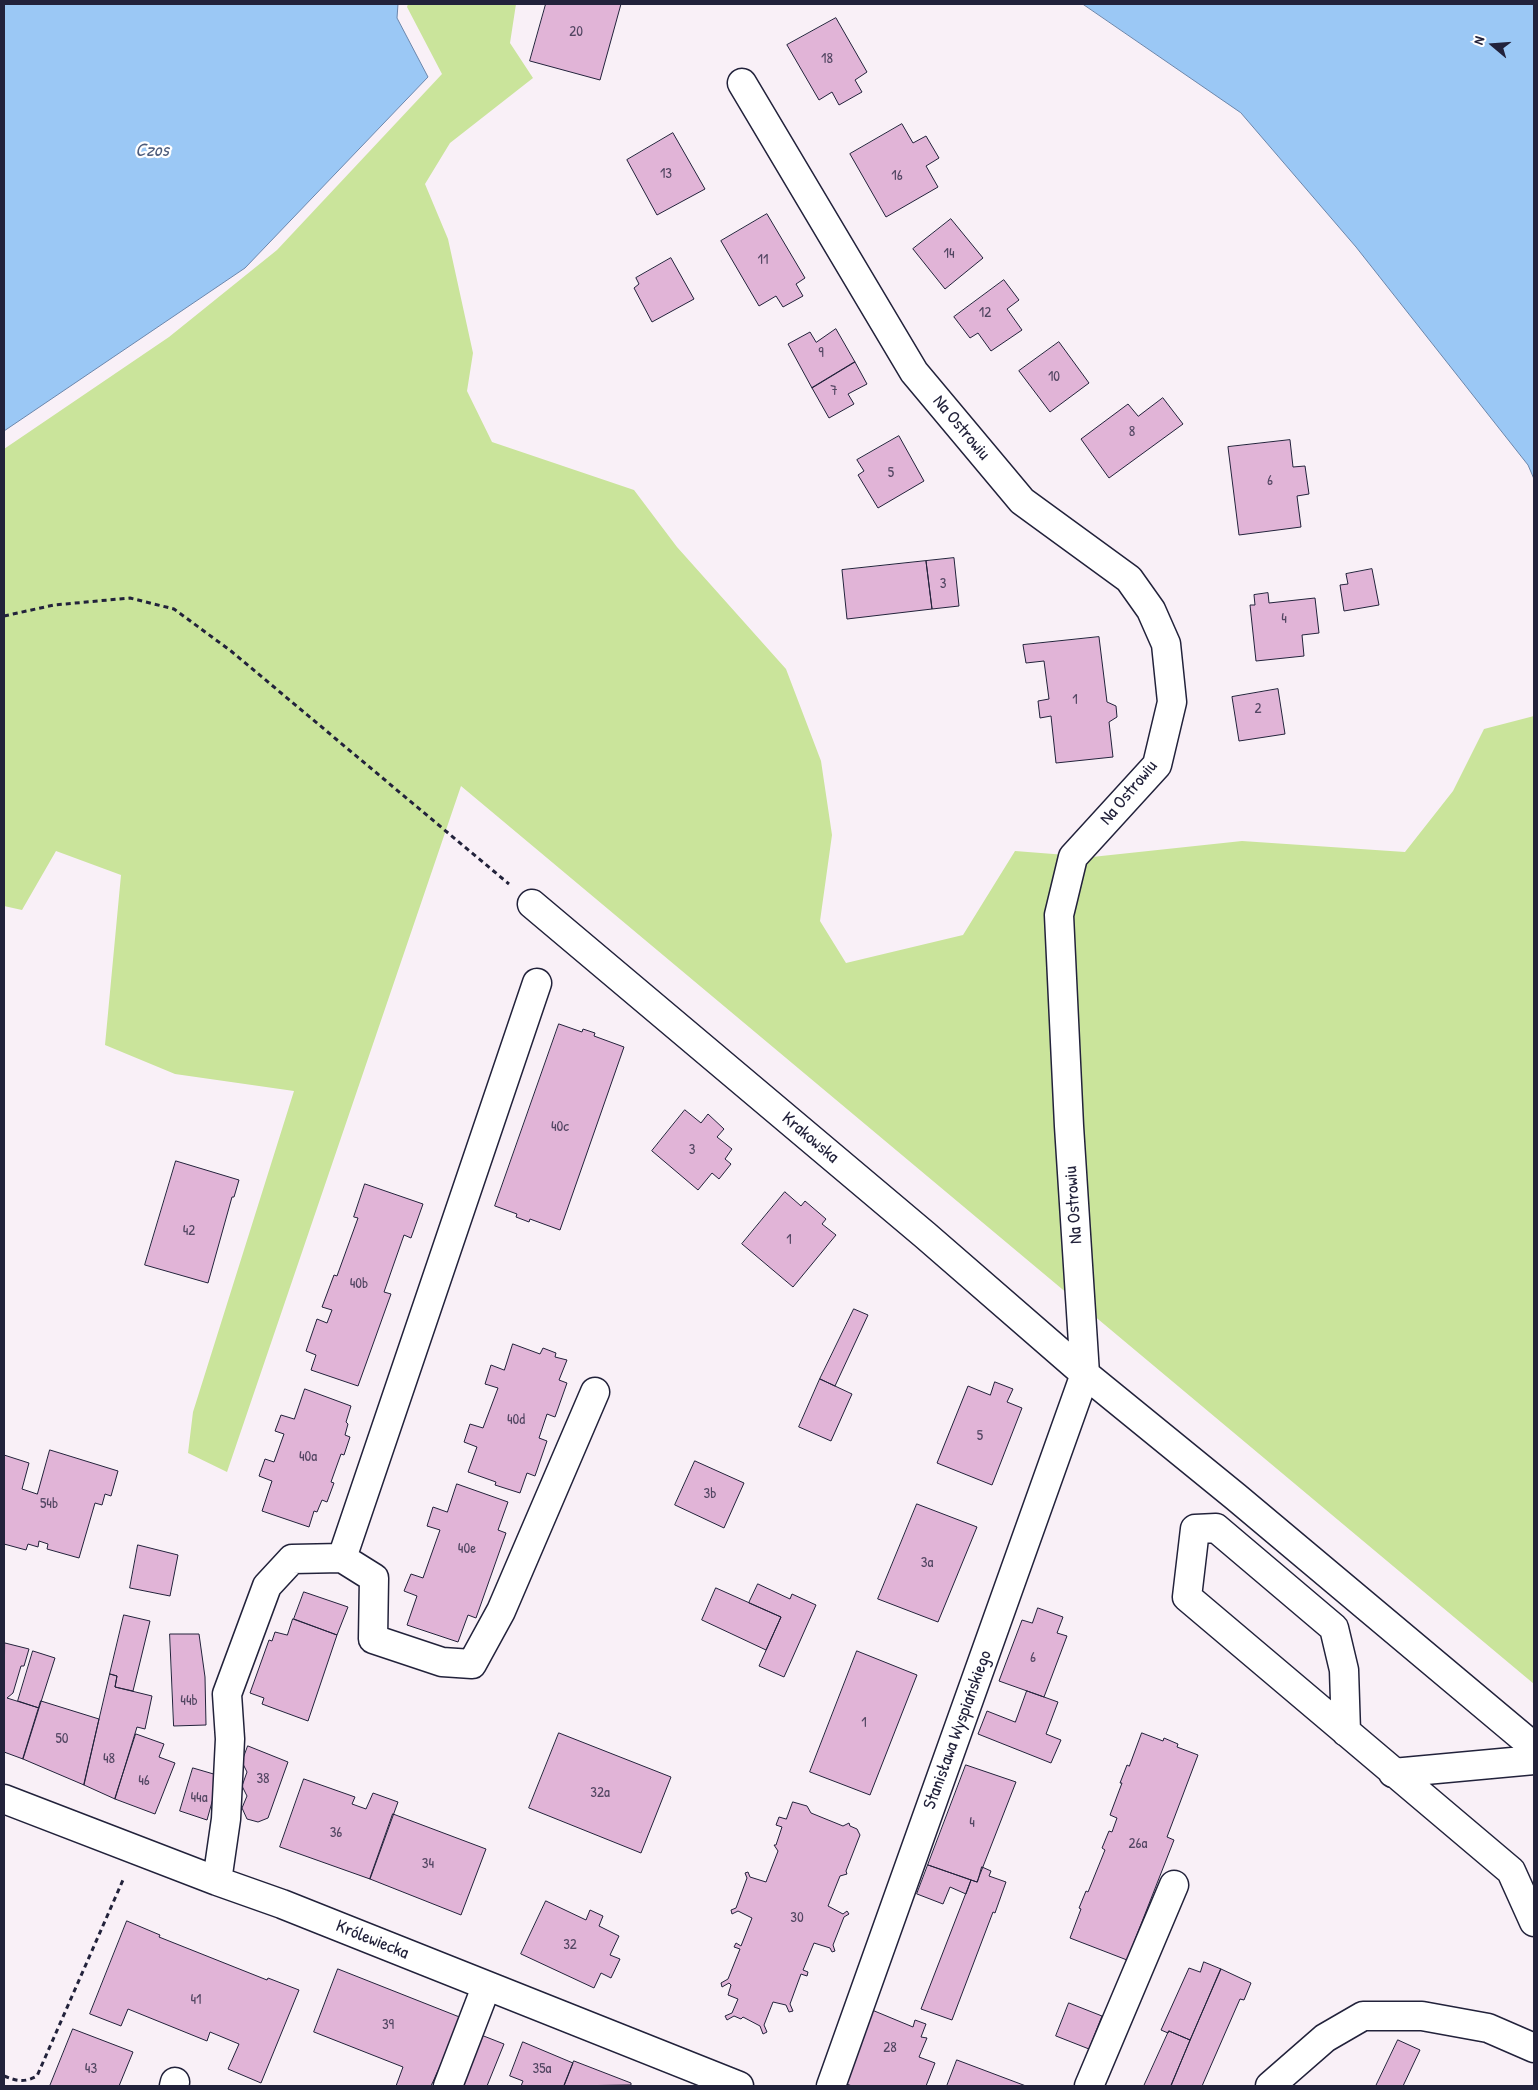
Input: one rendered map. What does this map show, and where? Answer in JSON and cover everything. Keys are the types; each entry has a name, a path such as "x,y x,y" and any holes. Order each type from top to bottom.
{"street":[{"name":"Na Ostrowiu","path":"742,83 914,372 1022,502 1129,578 1151,610 1166,644 1172,702 1157,765 1073,857 1059,915 1068,1126 1085,1374"},
{"name":"Krakowska","path":"532,904 917,1228 1085,1374 1244,1503 1534,1747"},
{"path":"342,1558 537,983"},
{"name":"Stanisława Wyspiańskiego","path":"831,2086 1085,1374"},
{"path":"217,1881 226,1819 229,1766 230,1739 227,1694 267,1586 292,1559 342,1558 374,1578 372,1639 442,1662 472,1664 501,1611 595,1392"},
{"path":"1346,1732 1344,1670 1334,1628 1216,1528 1195,1529 1187,1597 1393,1772 1511,1872 1534,1922"},
{"path":"1393,1772 1534,1760"},
{"name":"Królewiecka","path":"4,1799 282,1904 486,1987 739,2086"},
{"path":"1089,2086 1174,1885"},
{"path":"448,2086 486,1987"},
{"path":"1270,2086 1325,2038 1363,2016 1422,2016 1488,2028 1534,2048"}],"path":[{"path":"4,616 54,605 130,598 174,610 231,651 532,904"},
{"path":"4,2076 18,2082 28,2081 37,2076 125,1875"}],"green space":[{"path":"408,4 516,4 510,43 533,78 450,143 425,184 448,239 473,353 467,391 492,442 634,490 677,547 786,669 821,761 832,835 820,921 846,963 963,935 1015,851 1092,857 1242,841 1405,852 1453,791 1484,729 1534,716 1534,1684 461,786 227,1472 188,1453 193,1412 294,1091 175,1074 105,1045 121,875 56,851 22,910 4,906 4,449 169,337 277,250 442,74 407,7"}],"water":[{"name":"Czos","path":"4,4 398,4 397,18 428,77 245,268 4,431"},
{"path":"1083,4 1534,4 1534,479 1528,465 1356,247 1241,113"}],"building":[{"path":"546,4 621,4 600,80 530,61"},
{"path":"836,18 867,72 855,80 862,92 839,105 832,92 819,100 787,45"},
{"path":"902,124 913,143 926,136 939,158 926,166 938,187 886,217 850,154"},
{"path":"673,133 705,189 657,215 627,160"},
{"path":"767,214 805,278 796,284 803,296 783,307 776,296 759,306 721,241"},
{"path":"951,219 983,258 945,289 913,249"},
{"path":"671,258 694,299 652,322 634,288 639,284 636,278"},
{"path":"1004,280 1019,300 1007,309 1022,330 991,351 978,333 970,338 954,317"},
{"path":"836,329 855,362 812,388 788,344 810,332 816,342"},
{"path":"1059,342 1089,383 1050,412 1019,371"},
{"path":"855,362 867,384 848,394 854,404 829,418 812,388"},
{"path":"1163,398 1183,424 1109,478 1081,439 1128,404 1138,416"},
{"path":"899,436 924,481 878,508 858,475 864,471 857,460"},
{"path":"1290,440 1293,467 1305,466 1309,494 1297,496 1301,527 1239,535 1228,447"},
{"path":"954,558 959,606 932,609 926,561"},
{"path":"926,561 932,609 847,619 842,570"},
{"path":"1372,569 1379,605 1344,611 1340,585 1348,584 1346,574"},
{"path":"1268,593 1269,603 1315,598 1319,633 1302,635 1304,656 1256,661 1250,605 1255,605 1254,595"},
{"path":"1099,637 1107,702 1116,706 1117,717 1109,722 1113,757 1056,763 1051,716 1040,718 1038,701 1049,699 1044,661 1026,663 1023,645"},
{"path":"1278,689 1285,734 1239,741 1232,697"},
{"path":"559,1024 582,1032 583,1029 595,1033 594,1036 624,1047 560,1230 530,1219 529,1222 516,1217 517,1214 495,1206"},
{"path":"685,1110 701,1123 708,1114 724,1129 717,1137 732,1149 725,1159 731,1164 719,1179 712,1173 698,1190 652,1151"},
{"path":"176,1161 239,1180 234,1197 232,1197 208,1283 145,1265"},
{"path":"365,1184 423,1204 411,1238 404,1235 384,1292 391,1294 358,1386 311,1370 316,1355 306,1351 317,1319 327,1323 332,1310 322,1307 334,1275 337,1276 358,1218 354,1217"},
{"path":"785,1192 801,1206 805,1201 826,1219 822,1224 836,1235 793,1287 742,1244"},
{"path":"854,1309 868,1315 835,1386 820,1379"},
{"path":"513,1344 540,1354 543,1348 556,1353 555,1357 567,1360 559,1380 567,1383 555,1417 547,1414 539,1438 547,1441 535,1476 527,1473 520,1493 495,1485 496,1482 468,1472 477,1447 464,1442 470,1424 483,1428 498,1388 485,1384 491,1365 504,1370"},
{"path":"820,1379 852,1394 831,1441 799,1427"},
{"path":"995,1382 1013,1389 1007,1402 1022,1408 992,1485 937,1463 968,1386 990,1395"},
{"path":"305,1389 351,1406 346,1422 348,1424 345,1435 350,1437 344,1455 341,1454 331,1482 334,1483 327,1502 322,1500 317,1512 314,1511 309,1527 262,1511 272,1481 259,1476 265,1459 274,1462 284,1434 275,1431 281,1415 294,1419"},
{"path":"50,1450 118,1471 111,1496 105,1494 102,1505 95,1503 79,1558 47,1549 48,1544 39,1541 38,1547 28,1544 26,1550 4,1544 4,1455 29,1463 22,1489 37,1494"},
{"path":"695,1461 744,1483 724,1528 675,1505"},
{"path":"457,1484 508,1502 498,1530 506,1533 476,1618 468,1615 458,1642 407,1625 417,1596 404,1591 411,1574 423,1578 440,1530 427,1526 433,1507 447,1512"},
{"path":"917,1504 977,1527 938,1622 878,1599"},
{"path":"138,1545 178,1555 170,1596 130,1588"},
{"path":"758,1584 790,1599 792,1594 816,1605 784,1677 759,1666 781,1617 749,1603"},
{"path":"716,1588 781,1617 766,1650 702,1620"},
{"path":"304,1592 348,1607 337,1635 294,1619"},
{"path":"1038,1608 1063,1617 1057,1633 1067,1636 1044,1697 999,1681 1022,1620 1032,1623"},
{"path":"124,1615 150,1621 133,1691 115,1687 117,1676 110,1674"},
{"path":"293,1619 337,1635 308,1721 262,1704 264,1698 250,1693 269,1640 272,1641 275,1632 287,1635"},
{"path":"170,1634 199,1634 205,1677 206,1725 174,1726"},
{"path":"5,1643 29,1649 24,1666 21,1666 13,1693 7,1698 39,1708 23,1759 4,1752"},
{"path":"33,1651 55,1658 39,1708 18,1701"},
{"path":"857,1651 917,1675 870,1795 810,1772"},
{"path":"110,1674 117,1676 115,1687 152,1696 145,1729 137,1727 115,1799 84,1785"},
{"path":"1027,1691 1058,1702 1046,1734 1061,1740 1051,1763 978,1734 987,1711 1015,1722"},
{"path":"41,1701 99,1719 84,1785 23,1759"},
{"path":"559,1733 671,1777 641,1853 529,1808"},
{"path":"1142,1733 1163,1741 1164,1738 1178,1744 1177,1747 1198,1755 1167,1837 1174,1840 1127,1960 1070,1938 1081,1909 1079,1908 1086,1891 1088,1892 1105,1850 1102,1848 1109,1831 1112,1832 1117,1818 1110,1815 1127,1765 1129,1766"},
{"path":"136,1734 164,1744 159,1757 175,1763 155,1814 115,1799"},
{"path":"248,1746 288,1762 268,1818 258,1822 247,1819 242,1808 247,1796 242,1786 247,1772 242,1762"},
{"path":"966,1765 1016,1782 977,1882 928,1865"},
{"path":"193,1768 217,1775 217,1784 207,1820 180,1811"},
{"path":"304,1779 355,1797 352,1804 366,1809 373,1793 398,1802 370,1879 280,1847"},
{"path":"793,1802 807,1806 811,1813 843,1826 849,1823 850,1826 857,1829 860,1835 846,1871 847,1874 840,1876 828,1906 843,1914 847,1911 849,1914 844,1917 833,1945 835,1951 832,1952 830,1948 814,1943 803,1970 808,1972 807,1976 801,1974 790,2004 793,2011 789,2012 786,2005 773,2002 764,2025 767,2032 763,2034 760,2026 743,2017 741,2019 734,2016 727,2020 725,2016 732,2013 738,1999 728,1995 731,1985 729,1983 722,1987 721,1983 728,1979 740,1949 734,1947 736,1943 741,1946 752,1918 738,1911 732,1914 731,1910 736,1908 747,1878 745,1873 748,1872 750,1877 766,1882 778,1851 774,1845 776,1845 782,1827 776,1825 779,1817 786,1819"},
{"path":"393,1814 486,1849 461,1915 370,1879"},
{"path":"928,1865 971,1880 966,1894 950,1887 943,1904 917,1894"},
{"path":"982,1867 991,1871 989,1876 1006,1882 952,2020 921,2009 971,1880 977,1882"},
{"path":"546,1901 586,1920 590,1910 603,1916 599,1926 619,1936 610,1955 620,1959 611,1978 601,1973 594,1988 521,1954"},
{"path":"127,1921 160,1935 159,1937 267,1980 268,1978 299,1990 261,2083 228,2069 239,2044 210,2032 207,2041 128,2009 121,2026 90,2014"},
{"path":"1204,1962 1221,1969 1190,2040 1169,2031 1168,2033 1161,2030 1189,1968 1200,1972"},
{"path":"338,1969 462,2018 431,2086 396,2086 403,2067 314,2032"},
{"path":"1221,1969 1251,1983 1244,2000 1240,1999 1202,2086 1171,2086"},
{"path":"1069,2003 1102,2016 1089,2049 1056,2036"},
{"path":"872,2010 913,2027 915,2020 926,2024 921,2037 927,2038 919,2057 935,2063 926,2086 852,2086 844,2083"},
{"path":"73,2029 133,2052 119,2086 50,2086"},
{"path":"1169,2031 1190,2040 1171,2086 1144,2086"},
{"path":"476,2033 504,2044 487,2086 455,2086"},
{"path":"1398,2040 1420,2050 1403,2086 1376,2086"},
{"path":"523,2042 573,2063 564,2086 521,2086 523,2081 510,2076"},
{"path":"957,2060 1026,2086 947,2086"},
{"path":"574,2061 631,2083 631,2085 564,2086"}]}
